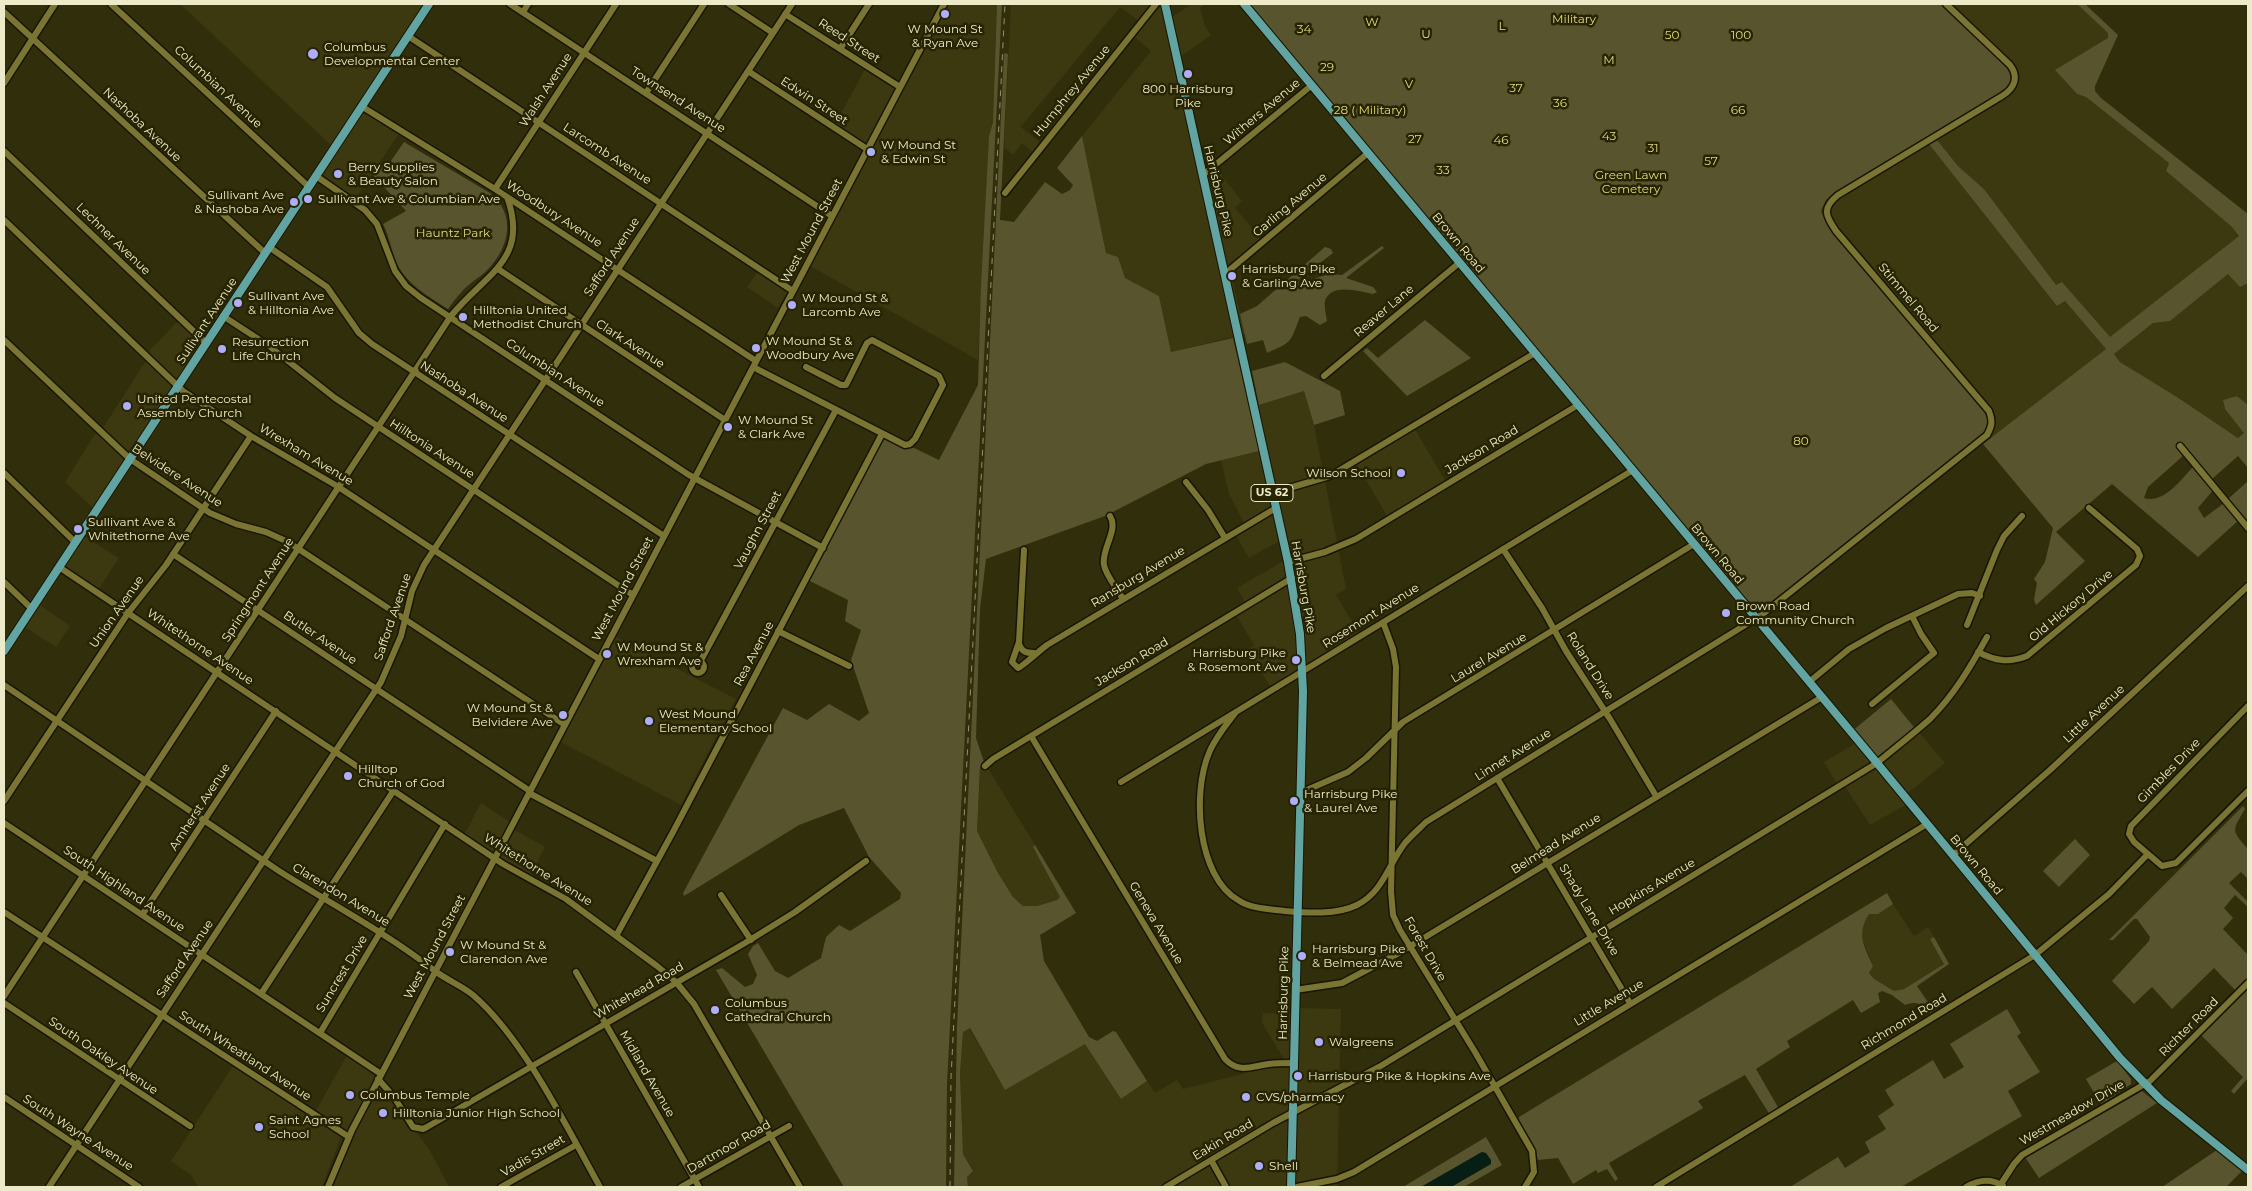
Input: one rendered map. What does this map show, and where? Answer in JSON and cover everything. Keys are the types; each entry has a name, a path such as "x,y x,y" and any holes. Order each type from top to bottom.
{"main road":[{"name":"Sullivant Avenue","path":"4,651 429,4"},
{"name":"Harrisburg Pike","path":"1165,4 1292,578 1300,634 1303,672 1291,1187"},
{"name":"Brown Road","path":"1244,4 2144,1085 2248,1170"}],"street":[{"path":"4,83 55,4"},
{"name":"Columbian Avenue","path":"111,4 309,187"},
{"name":"Townsend Avenue","path":"510,4 832,216"},
{"path":"523,12 528,4"},
{"name":"Walsh Avenue","path":"495,189 616,4"},
{"path":"646,93 704,4"},
{"path":"729,4 773,33"},
{"name":"Safford Avenue","path":"49,1187 376,689 390,663 416,582 433,550 792,4"},
{"path":"840,49 869,4"},
{"name":"West Mound Street","path":"328,1187 348,1137 944,4"},
{"name":"Humphrey Avenue","path":"1005,193 1156,4"},
{"name":"Stimmel Road","path":"1756,618 1987,435 1991,428 1992,419 1989,411 1836,231 1828,218 1826,210 1830,202 1838,195 2002,96 2012,87 2016,79 2015,71 1946,4"},
{"name":"Nashoba Avenue","path":"4,12 267,250 327,287 359,333 372,344 664,536"},
{"name":"Reed Street","path":"785,14 900,87"},
{"name":"Larcomb Avenue","path":"408,36 793,290"},
{"name":"Edwin Street","path":"748,71 867,149"},
{"name":"Withers Avenue","path":"1203,175 1312,85"},
{"name":"Woodbury Avenue","path":"362,106 495,189 755,364 900,444 910,444 941,389 942,378 870,340 846,385 841,385 806,367"},
{"name":"Lechner Avenue","path":"4,151 206,343"},
{"name":"Garling Avenue","path":"1226,274 1368,153"},
{"name":"Columbian Avenue","path":"316,176 365,210 377,224 395,271 406,286 694,478 823,548"},
{"name":"Springmont Avenue","path":"4,996 216,672 379,428 450,317 478,286 498,270 512,242 515,227 507,197"},
{"name":"Wrexham Avenue","path":"4,220 178,387 251,436 339,487 599,659"},
{"name":"Reaver Lane","path":"1324,376 1460,263"},
{"name":"Clark Avenue","path":"498,270 726,420"},
{"name":"Hilltonia Avenue","path":"224,316 275,351 335,398 633,595"},
{"name":"Belvidere Avenue","path":"4,340 130,460 204,508 236,524 266,532 298,548 565,725"},
{"path":"1272,493 1330,476 1535,353"},
{"name":"Jackson Road","path":"1288,562 1325,552 1356,539 1578,405"},
{"name":"Vaughn Street","path":"700,662 836,410"},
{"name":"Rea Avenue","path":"616,936 882,434"},
{"name":"Union Avenue","path":"4,801 128,613 173,554 251,436"},
{"path":"2180,446 2248,528"},
{"name":"Rosemont Avenue","path":"1121,782 1633,470"},
{"path":"4,474 76,543"},
{"path":"1186,482 1208,510 1225,538"},
{"name":"Ransburg Avenue","path":"1019,642 1012,662 1015,667 1023,666 1034,653 1276,508"},
{"name":"Old Hickory Drive","path":"1978,652 1993,659 2005,661 2027,656 2136,565 2140,556 2137,549 2089,508"},
{"path":"1110,516 1112,518 1112,532 1104,554 1104,565 1123,599"},
{"path":"1967,625 1980,596 1996,550 2004,536 2022,516"},
{"name":"Laurel Avenue","path":"1300,793 1348,772 1366,758 1403,722 1555,631 1694,544"},
{"name":"Roland Drive","path":"1503,549 1606,711 1656,796"},
{"path":"1024,550 1019,642 1021,649 1026,653 1034,653"},
{"name":"Butler Avenue","path":"173,554 529,792 657,860"},
{"name":"Whitethorne Avenue","path":"59,567 495,858 566,899 657,966 676,982 694,1004 800,1187"},
{"name":"Jackson Road","path":"985,766 1031,736 1292,578"},
{"path":"4,582 32,609"},
{"name":"Little Avenue","path":"1953,855 2050,770 2248,586"},
{"path":"1809,682 1849,649 1912,616 1958,594 1972,593 1980,596"},
{"path":"1872,704 1934,653 1912,616"},
{"name":"Linnet Avenue","path":"1236,712 1212,747 1204,769 1201,818 1207,858 1215,875 1228,892 1238,901 1259,908 1297,912 1342,910 1356,906 1374,893 1404,844 1426,822 1756,618"},
{"name":"Forest Drive","path":"1383,622 1393,648 1396,667 1391,891 1393,915 1410,947 1456,1020 1532,1151 1534,1172 1525,1187"},
{"path":"778,631 849,666"},
{"name":"Hopkins Avenue","path":"1292,1114 1342,1088 1456,1020 1877,763 1930,718 1960,682 1987,637"},
{"name":"Clarendon Avenue","path":"4,685 264,860 324,899 381,932 472,995 485,1007 531,1067 600,1187"},
{"name":"Belmead Avenue","path":"1295,990 1342,983 1410,947 1822,697"},
{"name":"Gimbles Drive","path":"2147,855 2129,834 2131,826 2248,706"},
{"name":"Amherst Avenue","path":"142,914 276,712"},
{"name":"Geneva Avenue","path":"1031,736 1225,1059 1232,1066 1240,1069 1268,1064 1293,1063"},
{"name":"Shady Lane Drive","path":"1497,778 1630,1003"},
{"path":"260,994 394,790"},
{"path":"2147,855 2162,866 2176,863 2248,791"},
{"name":"South Highland Avenue","path":"4,823 320,1033 380,1076 410,1124 417,1129"},
{"name":"Suncrest Drive","path":"320,1033 445,824"},
{"name":"Little Avenue","path":"1297,1187 1337,1180 1354,1172 1927,824"},
{"name":"Richmond Road","path":"1656,1187 2035,956 2109,894 2147,855"},
{"name":"Whitehead Road","path":"417,1129 427,1127 751,940 795,912 866,861"},
{"path":"721,895 751,940"},
{"name":"South Wheatland Avenue","path":"4,912 348,1137"},
{"name":"Midland Avenue","path":"576,972 699,1187"},
{"name":"Richter Road","path":"2144,1085 2248,983"},
{"name":"South Oakley Avenue","path":"4,1003 190,1126"},
{"name":"Westmeadow Drive","path":"1966,1187 1983,1181 2002,1186 2014,1164 2022,1156 2144,1085"},
{"name":"South Wayne Avenue","path":"4,1098 139,1187"},
{"name":"Eakin Road","path":"1166,1187 1292,1114"},
{"name":"Dartmoor Road","path":"681,1187 789,1126"},
{"name":"Vadis Street","path":"501,1187 576,1145"},
{"path":"1211,1160 1226,1187"}],"shaded area":[{"name":"Columbus Developmental Center","path":"180,4 424,4 358,105 400,132 354,201 313,175 331,145"},
{"path":"949,4 997,4 993,122 989,136 978,360 810,266 871,150 834,126 866,67 902,91"},
{"path":"1011,4 1165,4 1169,19 1191,4 1206,4 1200,8 1205,26 1211,35 1177,59 1203,174 1214,166 1242,201 1235,208 1264,242 1230,270 1245,334 1171,352 1159,296 1125,278 1118,257 1106,253 1082,136 1151,51 1131,34 1140,22 1120,7 1021,127 1042,144 1034,153 1022,143 1013,155 1004,147"},
{"path":"1942,4 2077,4 2108,33 2108,39 2056,71 2077,94 2086,97 2169,163 2166,171 2232,227 2239,236 2110,338 2062,282 2056,285 1984,189 1958,166 1937,140 2057,306 2065,301 2106,349 1988,441 1983,434 1988,424 1988,418 1978,402 1827,225 1821,211 1826,200 2005,64"},
{"path":"758,271 788,291 778,308 747,287"},
{"path":"2228,274 2248,286 2248,405 2237,396 2223,401 2225,409 2245,433 2238,438 2120,362 2114,354 2153,323 2170,320"},
{"path":"179,320 205,345 96,511 65,482 98,429 101,431 147,359 144,356"},
{"path":"1304,391 1314,425 1346,589 1336,595 1360,635 1272,689 1247,650 1254,645 1234,611 1246,604 1237,588 1287,559 1283,539 1249,558 1233,530 1244,523 1229,494 1221,460 1259,451 1249,408"},
{"name":"Wilson School","path":"1415,429 1446,482 1387,516 1356,463"},
{"path":"84,536 119,558 98,590 64,569"},
{"path":"40,605 70,626 56,647 25,627"},
{"name":"West Mound Elementary School","path":"616,637 736,699 681,805 561,742"},
{"path":"1891,699 1945,763 1904,796 1909,803 1870,825 1844,785 1839,788 1824,762 1861,740 1854,730"},
{"path":"984,762 1035,845 1033,847 1060,897 1057,900 1037,906 1023,906 1013,897 998,873 977,831 980,767"},
{"path":"481,803 511,823 509,827 545,847 530,876 464,835"},
{"path":"1893,904 1914,936 1928,927 1934,937 1930,939 1945,963 1904,989 1894,992 1874,979 1869,973 1873,966 1861,936 1863,923 1869,914 1878,914"},
{"path":"1292,1008 1341,1009 1337,1187 968,1187 967,1177 973,1170 963,1154 960,1073 963,1032 969,1028 1005,1090 1085,1043 1121,1099 1147,1081 1155,1093 1177,1080 1183,1089 1242,1074 1284,1059 1262,1023 1263,1013 1292,1014"},
{"path":"347,1055 382,1078 380,1083 429,1149 449,1187 333,1187 350,1143 341,1137 322,1187 198,1187 191,1175 171,1161 233,1066 312,1118"},
{"path":"1482,1152 1486,1153 1491,1160 1491,1164 1451,1187 1421,1187"}],"green space":[{"path":"997,4 1002,4 947,1084 946,1187 844,1187 716,970 722,968 745,987 753,984 757,975 748,954 753,946 758,943 775,971 788,978 821,958 826,937 839,925 850,931 900,899 901,893 869,857 844,808 799,825 684,896 683,893 783,708 807,720 829,704 859,721 869,713 851,660 861,630 845,621 848,600 808,580 884,439 902,448 914,448 939,460 978,385 981,285 989,136 993,122"},
{"name":"Green Lawn Cemetery","path":"1248,4 1942,4 2005,64 2010,71 2011,83 2004,92 1837,192 1826,200 1821,211 1827,225 1978,402 1987,416 1986,428 1979,438 1764,610 1756,611"},
{"path":"2077,4 2085,4 2118,35 2095,86 2095,91 2101,98 2248,214 2248,286 2246,284 2240,287 2228,274 2170,321 2153,323 2114,354 2120,362 2238,438 2244,433 2225,409 2223,400 2237,396 2248,405 2248,468 2238,456 2212,479 2180,443 2177,446 2184,455 2148,487 2144,498 2152,499 2166,494 2194,466 2214,489 2198,508 2204,518 2224,503 2239,520 2198,557 2112,484 2056,532 2085,561 2036,605 2034,600 2037,583 2034,579 2045,562 2053,528 1983,444 2106,349 2065,301 2057,306 1929,144 1937,140 1958,166 1984,189 2056,285 2062,282 2110,337 2239,236 2232,227 2166,171 2169,163 2086,97 2077,94 2055,70 2108,38 2108,33"},
{"path":"1004,53 1008,54 1000,220 1014,222 1045,182 1062,194 1070,190 1073,185 1057,168 1082,136 1106,253 1118,257 1125,278 1159,296 1171,352 1233,338 1259,451 1206,464 1105,516 986,559 980,609 976,738 984,762 980,767 977,831 998,873 1013,897 1023,906 1037,906 1057,900 1060,897 1033,847 1035,845 1076,913 1040,935 1044,961 1089,1037 1097,1041 1113,1031 1116,1032 1147,1081 1121,1099 1085,1044 1005,1090 970,1028 963,1032 960,1073 963,1154 973,1171 967,1177 968,1187 954,1187 957,1026"},
{"name":"Hauntz Park","path":"404,142 490,193 504,210 507,220 507,230 502,250 485,272 456,298 448,309 418,289 400,270 383,224 406,211 372,174 378,164 386,168"},
{"path":"1382,246 1384,248 1346,278 1373,287 1377,292 1373,294 1354,290 1339,290 1333,292 1328,295 1325,301 1327,321 1320,325 1306,316 1300,317 1289,341 1267,353 1263,340 1247,344 1240,314 1257,306 1325,247 1331,249 1333,253 1298,280 1299,284 1328,274 1342,275"},
{"path":"1425,320 1471,358 1407,396 1363,351 1367,348 1378,358"},
{"path":"1285,362 1340,391 1345,415 1314,425 1304,391 1259,405 1252,371"},
{"path":"2248,481 2248,525 2227,500"},
{"path":"1891,699 1916,730 1877,762 1851,732"},
{"path":"2243,806 2245,809 2235,830 2248,849 2248,879 2241,872 2229,883 2248,902 2248,907 2235,895 2224,908 2233,918 2223,929 2248,955 2248,978 2236,991 2214,968 2172,1009 2152,987 2134,1004 2112,981 2149,941 2150,937 2137,919 2134,919 2113,940 2109,940"},
{"path":"2075,839 2090,855 2059,887 2043,871"},
{"path":"1887,893 1893,904 1878,914 1869,914 1863,928 1863,940 1873,966 1869,973 1874,979 1894,991 1904,989 1944,964 1930,939 1934,937 1949,964 1917,986 1934,1011 1929,1014 1924,1007 1916,1003 1905,1005 1892,995 1882,991 1878,993 1880,1002 1861,1013 1853,1000 1787,1041 1790,1047 1756,1069 1779,1109 1770,1115 1745,1075 1698,1101 1703,1108 1609,1163 1618,1179 1615,1181 1607,1169 1598,1173 1596,1170 1573,1184 1558,1158 1538,1160 1534,1147 1518,1120 1519,1117"},
{"path":"2248,987 2248,1078 2234,1094 2231,1091 2243,1077 2201,1035"},
{"path":"2007,1009 2021,1033 2017,1036 2040,1072 2008,1091 2022,1116 1901,1187 1790,1187 1838,1157 1845,1168 1870,1152 1865,1142 1886,1129 1878,1116 1894,1105 1885,1090 1933,1060 1944,1079 1964,1067 1950,1044"},
{"path":"2117,1061 2131,1079 2131,1084 2101,1105 2086,1079"},
{"path":"2142,1091 2157,1103 2039,1178 2025,1157"},
{"path":"1486,1137 1502,1165 1464,1187 1451,1187 1490,1164 1482,1152 1421,1187 1403,1187"},
{"path":"2217,1150 2243,1170 2226,1187 2162,1187"}],"railway":[{"path":"950,1187 951,1078 1005,4"}],"place":[{"name":"W Mound St & Ryan Ave","path":"945,14"},
{"name":"Columbus Developmental Center","path":"313,54"},
{"name":"800 Harrisburg Pike","path":"1188,74"},
{"name":"W Mound St & Edwin St","path":"871,152"},
{"name":"Berry Supplies & Beauty Salon","path":"338,174"},
{"name":"Sullivant Ave & Columbian Ave","path":"308,199"},
{"name":"Sullivant Ave & Nashoba Ave","path":"294,202"},
{"name":"Harrisburg Pike & Garling Ave","path":"1232,276"},
{"name":"Sullivant Ave & Hilltonia Ave","path":"238,303"},
{"name":"W Mound St & Larcomb Ave","path":"792,305"},
{"name":"Hilltonia United Methodist Church","path":"463,317"},
{"name":"W Mound St & Woodbury Ave","path":"756,348"},
{"name":"Resurrection Life Church","path":"222,349"},
{"name":"United Pentecostal Assembly Church","path":"127,406"},
{"name":"W Mound St & Clark Ave","path":"728,427"},
{"name":"Wilson School","path":"1401,473"},
{"name":"Sullivant Ave & Whitethorne Ave","path":"78,529"},
{"name":"Brown Road Community Church","path":"1726,613"},
{"name":"W Mound St & Wrexham Ave","path":"607,654"},
{"name":"Harrisburg Pike & Rosemont Ave","path":"1296,660"},
{"name":"W Mound St & Belvidere Ave","path":"563,715"},
{"name":"West Mound Elementary School","path":"649,721"},
{"name":"Hilltop Church of God","path":"348,776"},
{"name":"Harrisburg Pike & Laurel Ave","path":"1294,801"},
{"name":"W Mound St & Clarendon Ave","path":"450,952"},
{"name":"Harrisburg Pike & Belmead Ave","path":"1302,956"},
{"name":"Columbus Cathedral Church","path":"715,1010"},
{"name":"Walgreens","path":"1319,1042"},
{"name":"Harrisburg Pike & Hopkins Ave","path":"1298,1076"},
{"name":"Columbus Temple","path":"350,1095"},
{"name":"CVS/pharmacy","path":"1246,1097"},
{"name":"Hilltonia Junior High School","path":"383,1113"},
{"name":"Saint Agnes School","path":"259,1127"},
{"name":"Shell","path":"1259,1166"}],"park label":[{"name":"Military","path":"1574,19"},
{"name":"W","path":"1372,22"},
{"name":"L","path":"1502,26"},
{"name":"34","path":"1304,29"},
{"name":"U","path":"1426,34"},
{"name":"50","path":"1672,35"},
{"name":"100","path":"1741,35"},
{"name":"M","path":"1609,60"},
{"name":"29","path":"1327,67"},
{"name":"V","path":"1409,84"},
{"name":"37","path":"1516,88"},
{"name":"36","path":"1560,103"},
{"name":"28 ( Military)","path":"1370,110"},
{"name":"66","path":"1738,110"},
{"name":"43","path":"1609,136"},
{"name":"27","path":"1415,139"},
{"name":"46","path":"1501,140"},
{"name":"31","path":"1653,148"},
{"name":"57","path":"1711,161"},
{"name":"33","path":"1443,170"},
{"name":"80","path":"1801,441"}]}
